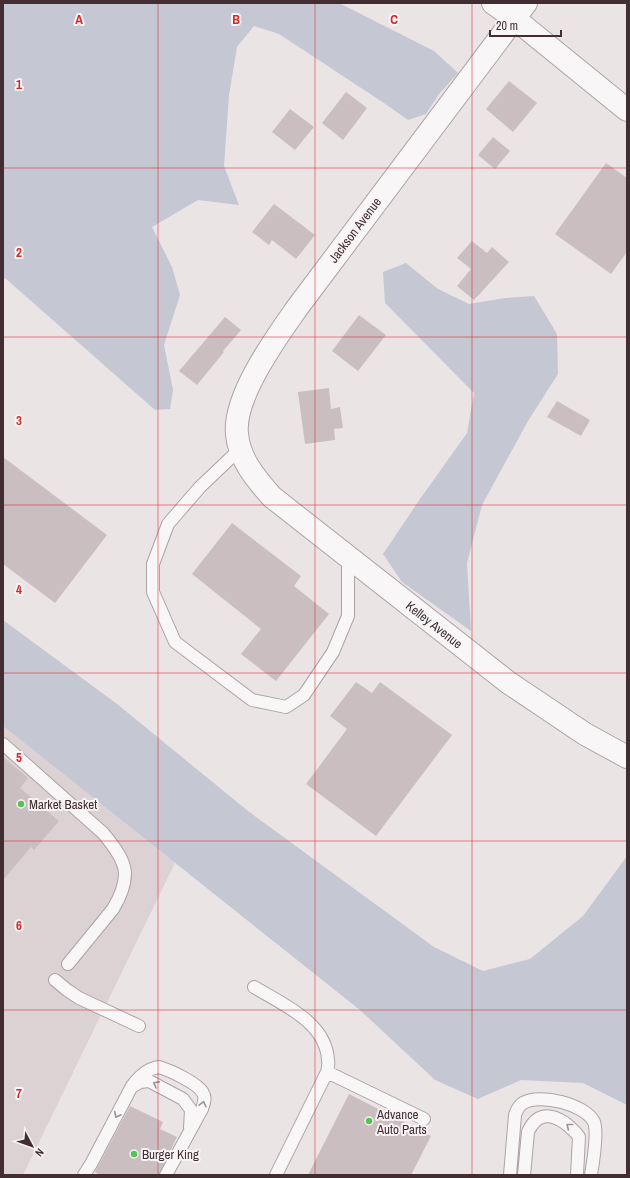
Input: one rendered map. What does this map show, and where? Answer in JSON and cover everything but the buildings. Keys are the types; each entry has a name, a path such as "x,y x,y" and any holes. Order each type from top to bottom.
{"street":[{"path":"493,3 520,11 627,110"},
{"name":"Jackson Avenue","path":"254,476 240,449 237,433 239,414 254,376 266,352 297,308 520,11"},
{"name":"Kelley Avenue","path":"254,476 272,497 510,683 584,734 627,757"}],"lane":[{"path":"240,449 200,487 168,524 154,564 153,592 175,642 252,700 286,707 304,695 333,652 345,624 348,616 348,556"},
{"path":"3,744 104,833 115,847 123,862 126,878 119,899 113,909 68,964"},
{"path":"55,980 79,998 139,1026"},
{"path":"254,987 294,1011 315,1028 324,1044 328,1060 327,1072 276,1175"},
{"path":"84,1175 129,1090 139,1078 150,1069 159,1067 197,1086 203,1092 205,1097 204,1103 189,1133 166,1175"},
{"path":"327,1072 424,1119"},
{"path":"129,1090 140,1082 149,1081 183,1099 191,1110 192,1119 189,1133"},
{"path":"510,1175 516,1110 519,1106 528,1101 541,1100 558,1101 573,1106 581,1110 594,1122 595,1134 591,1175"},
{"path":"524,1175 528,1132 537,1120 549,1116 560,1119 571,1127 578,1137 577,1175"}],"shaded area":[{"path":"5,3 339,3 434,51 458,73 439,94 426,114 408,120 279,34 254,26 237,47 229,95 224,166 239,205 198,200 152,227 172,267 180,295 164,345 173,390 170,409 155,410 5,278 3,278 3,7"},
{"path":"406,263 438,289 469,304 505,298 534,296 557,334 558,374 528,421 482,505 467,563 471,631 402,582 383,554 467,433 474,393 385,303 383,272"},
{"path":"3,620 117,704 248,811 434,947 483,971 530,959 583,916 627,856 627,1105 583,1083 521,1080 478,1099 435,1080 360,1010 3,726"},
{"path":"3,726 175,863 23,1175 3,1175"}],"place":[{"name":"Market Basket","path":"21,804"},
{"name":"Advance Auto Parts","path":"369,1121"},
{"name":"Burger King","path":"134,1154"}]}
